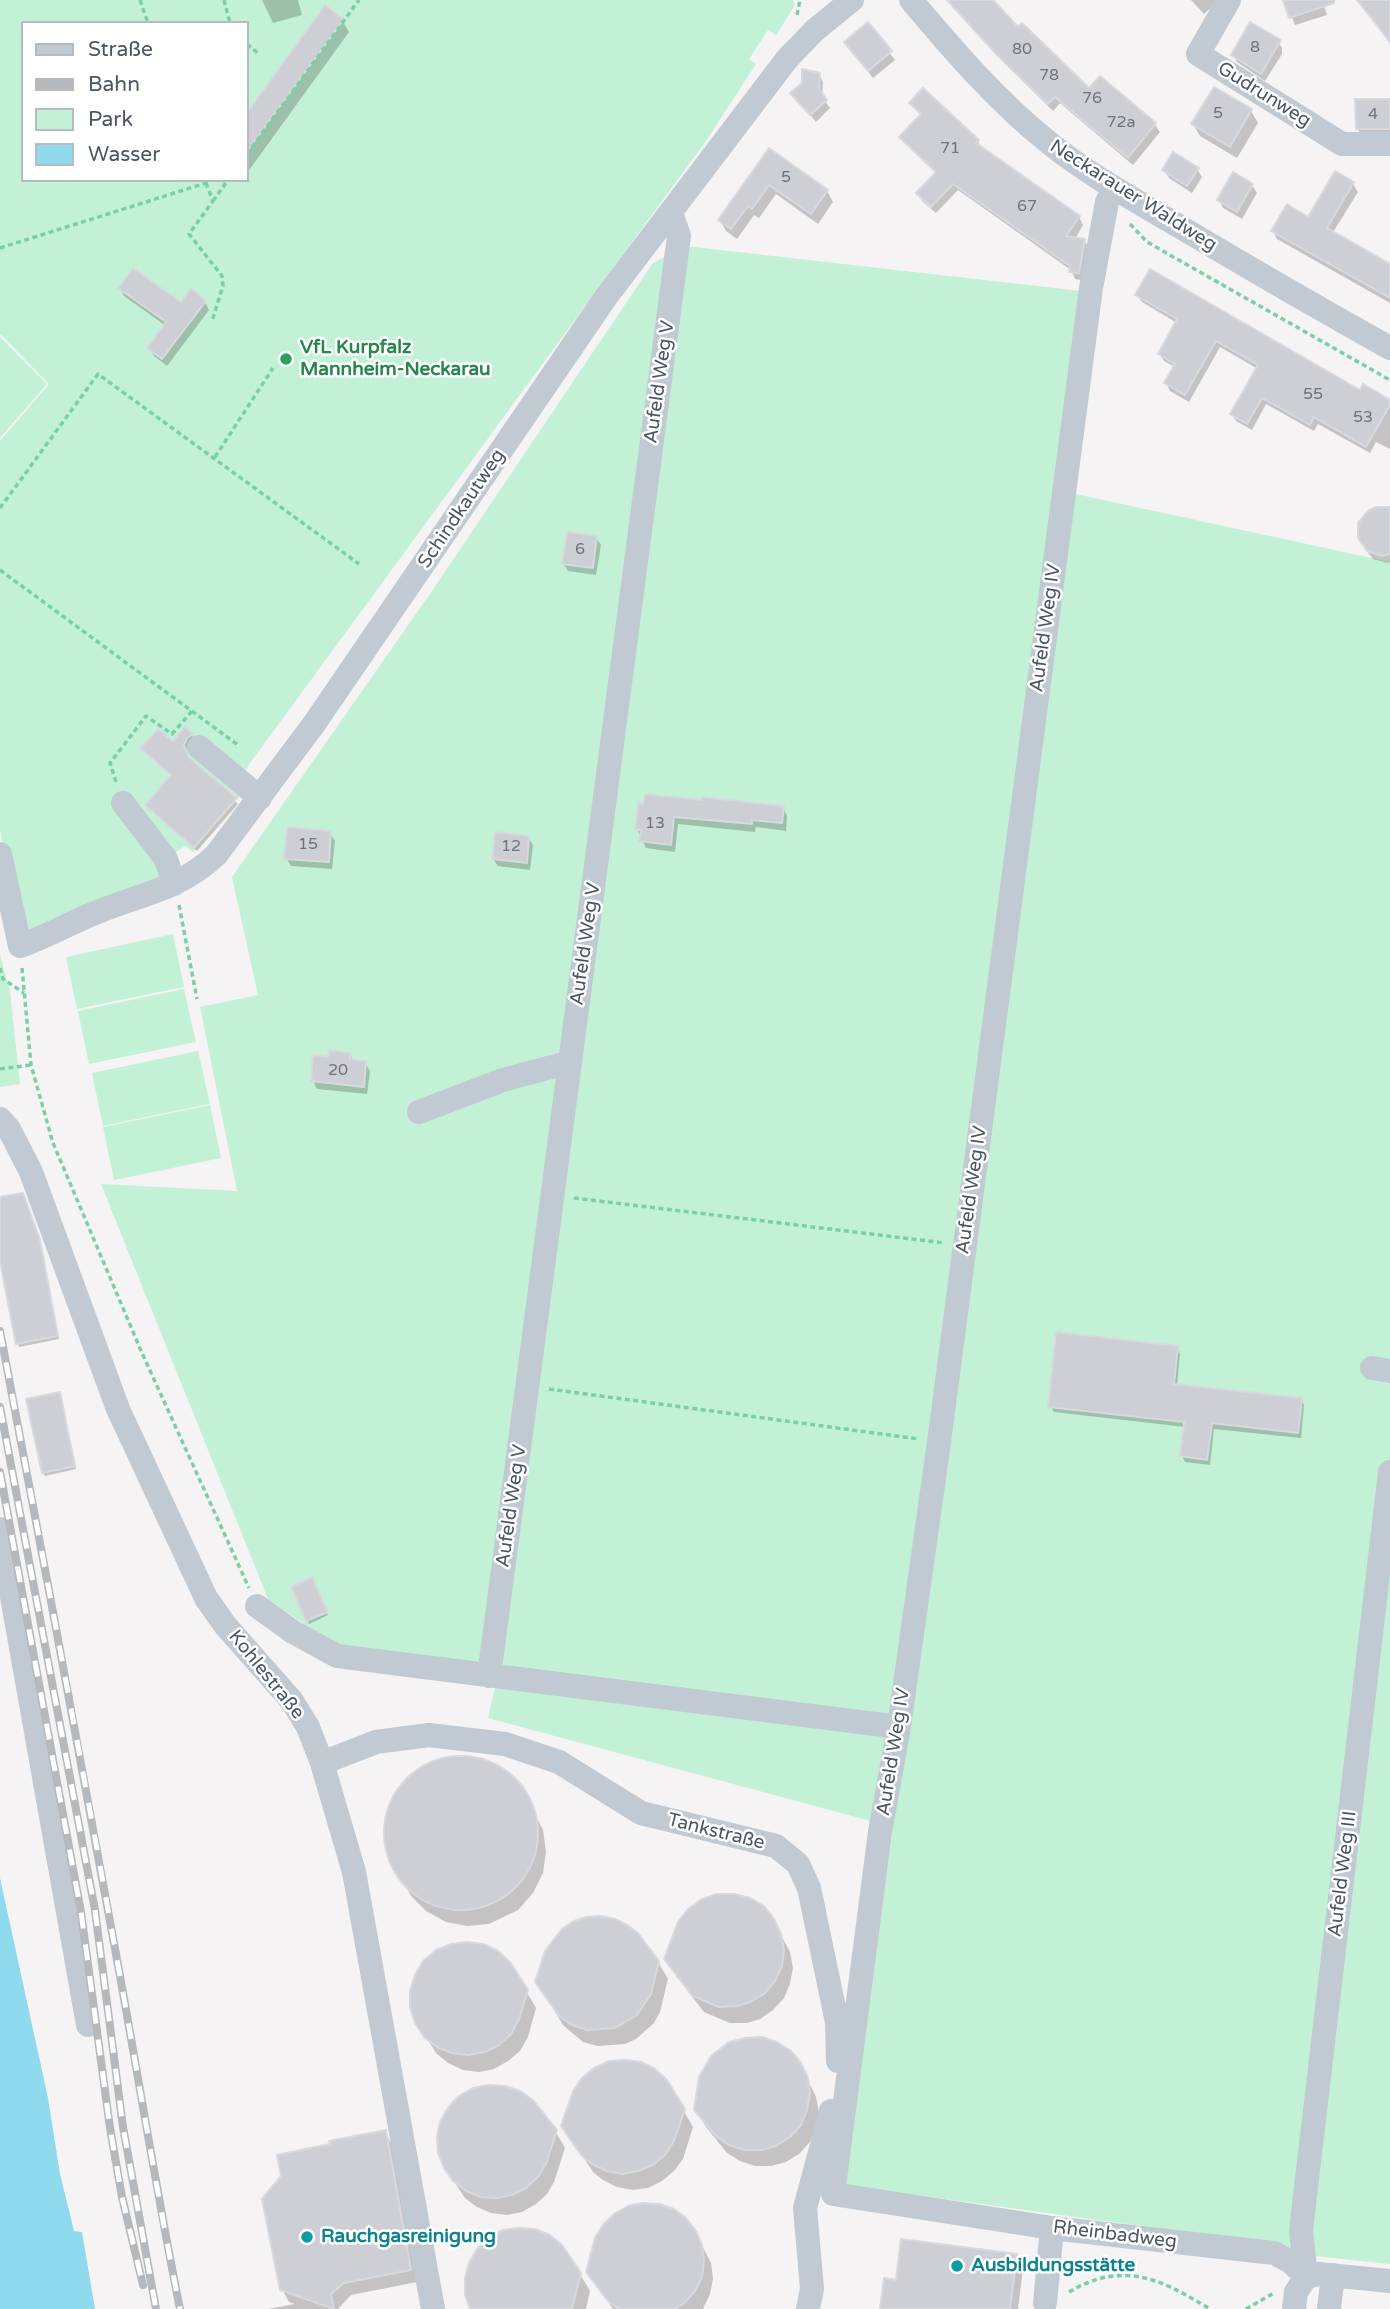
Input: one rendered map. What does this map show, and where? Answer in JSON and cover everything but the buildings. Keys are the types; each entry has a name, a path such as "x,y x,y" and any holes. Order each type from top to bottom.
{"street":[{"name":"Schindkautweg","path":"20,946 41,939 95,912 182,881 216,855 260,798 400,601 606,297 787,59 852,0"},
{"name":"Neckarauer Waldweg","path":"911,0 1013,112 1049,143 1114,188 1390,348"},
{"name":"Gudrunweg","path":"1229,0 1198,54 1342,145 1390,144"},
{"name":"Aufeld Weg IV","path":"833,2194 880,1832 899,1727 939,1442 1091,288 1107,202 1114,188"},
{"name":"Aufeld Weg V","path":"489,1676 679,236 671,212"},
{"path":"199,747 260,798"},
{"path":"123,803 182,881"},
{"path":"0,854 20,946"},
{"path":"419,1112 503,1080 570,1062"},
{"name":"Kohlestraße","path":"0,1119 9,1129 32,1172 118,1409 206,1598 225,1625 292,1701 308,1727 322,1763 354,1872 433,2309"},
{"name":"Aufeld Weg III","path":"1298,2292 1301,2230 1390,1472"},
{"path":"0,1529 88,2025"},
{"path":"257,1606 293,1632 337,1656 899,1727"},
{"name":"Tankstraße","path":"322,1763 376,1742 429,1735 505,1744 559,1762 641,1813 776,1846 798,1864 809,1888 837,2022 838,2067 832,2109 805,2208 812,2289 808,2309"},
{"name":"Rheinbadweg","path":"833,2194 1052,2228 1274,2253 1291,2262 1298,2292"},
{"path":"1045,2303 1052,2228"},
{"path":"1298,2292 1333,2275 1390,2281"},
{"path":"1329,2309 1333,2275"}],"path":[{"path":"140,0 147,21"},
{"path":"224,0 229,21"},
{"path":"248,153 359,0"},
{"path":"248,47 260,55"},
{"path":"0,248 203,182"},
{"path":"206,182 213,201"},
{"path":"212,321 223,286 222,276 189,234 227,182"},
{"path":"214,457 273,368"},
{"path":"0,508 98,374 359,564"},
{"path":"0,570 238,745"},
{"path":"123,803 110,763 146,716 172,734 192,711"},
{"path":"182,881 197,999"},
{"path":"20,946 31,1065 53,1143 142,1353 257,1606"},
{"path":"0,968 3,979 24,993"},
{"path":"0,1069 31,1065"},
{"path":"553,1195 965,1245"},
{"path":"527,1386 939,1442"},
{"path":"1045,2303 1051,2304 1088,2281 1123,2275 1160,2283 1210,2309"},
{"path":"1246,2309 1270,2294 1284,2290 1298,2292"}],"green space":[{"name":"VfL Kurpfalz Mannheim-Neckarau","path":"0,0 793,0 795,5 776,35 768,30 749,59 756,64 706,141 250,763 245,771 239,797 193,852 185,846 162,861 160,879 35,934 22,929 0,830 0,441 49,384 0,334"},
{"path":"685,246 1081,291 1071,493 1390,562 1390,2264 1314,2256 1273,2244 843,2185 893,1827 488,1718 499,1670 338,1648 268,1599 101,1184 237,1191 200,1007 258,995 232,877 432,591 653,263"},
{"path":"0,337 47,384 0,438"},
{"path":"173,934 184,987 77,1009 66,957"},
{"path":"0,955 10,991 20,1084 0,1087"},
{"path":"184,989 196,1042 89,1064 78,1011"},
{"path":"198,1051 210,1104 103,1126 92,1073"},
{"path":"210,1105 221,1158 114,1180 103,1127"}],"water":[{"path":"0,1878 48,2098 60,2174 74,2231 82,2232 95,2309 0,2309"}],"railway":[{"path":"0,1331 180,2309"},
{"path":"0,1407 95,1910 123,2127 156,2309"},
{"path":"0,1472 81,1912 122,2197 143,2285"}],"place":[{"name":"VfL Kurpfalz Mannheim-Neckarau","path":"286,359"},
{"name":"Rauchgasreinigung","path":"307,2237"},
{"name":"Ausbildungsstätte","path":"957,2266"}]}
